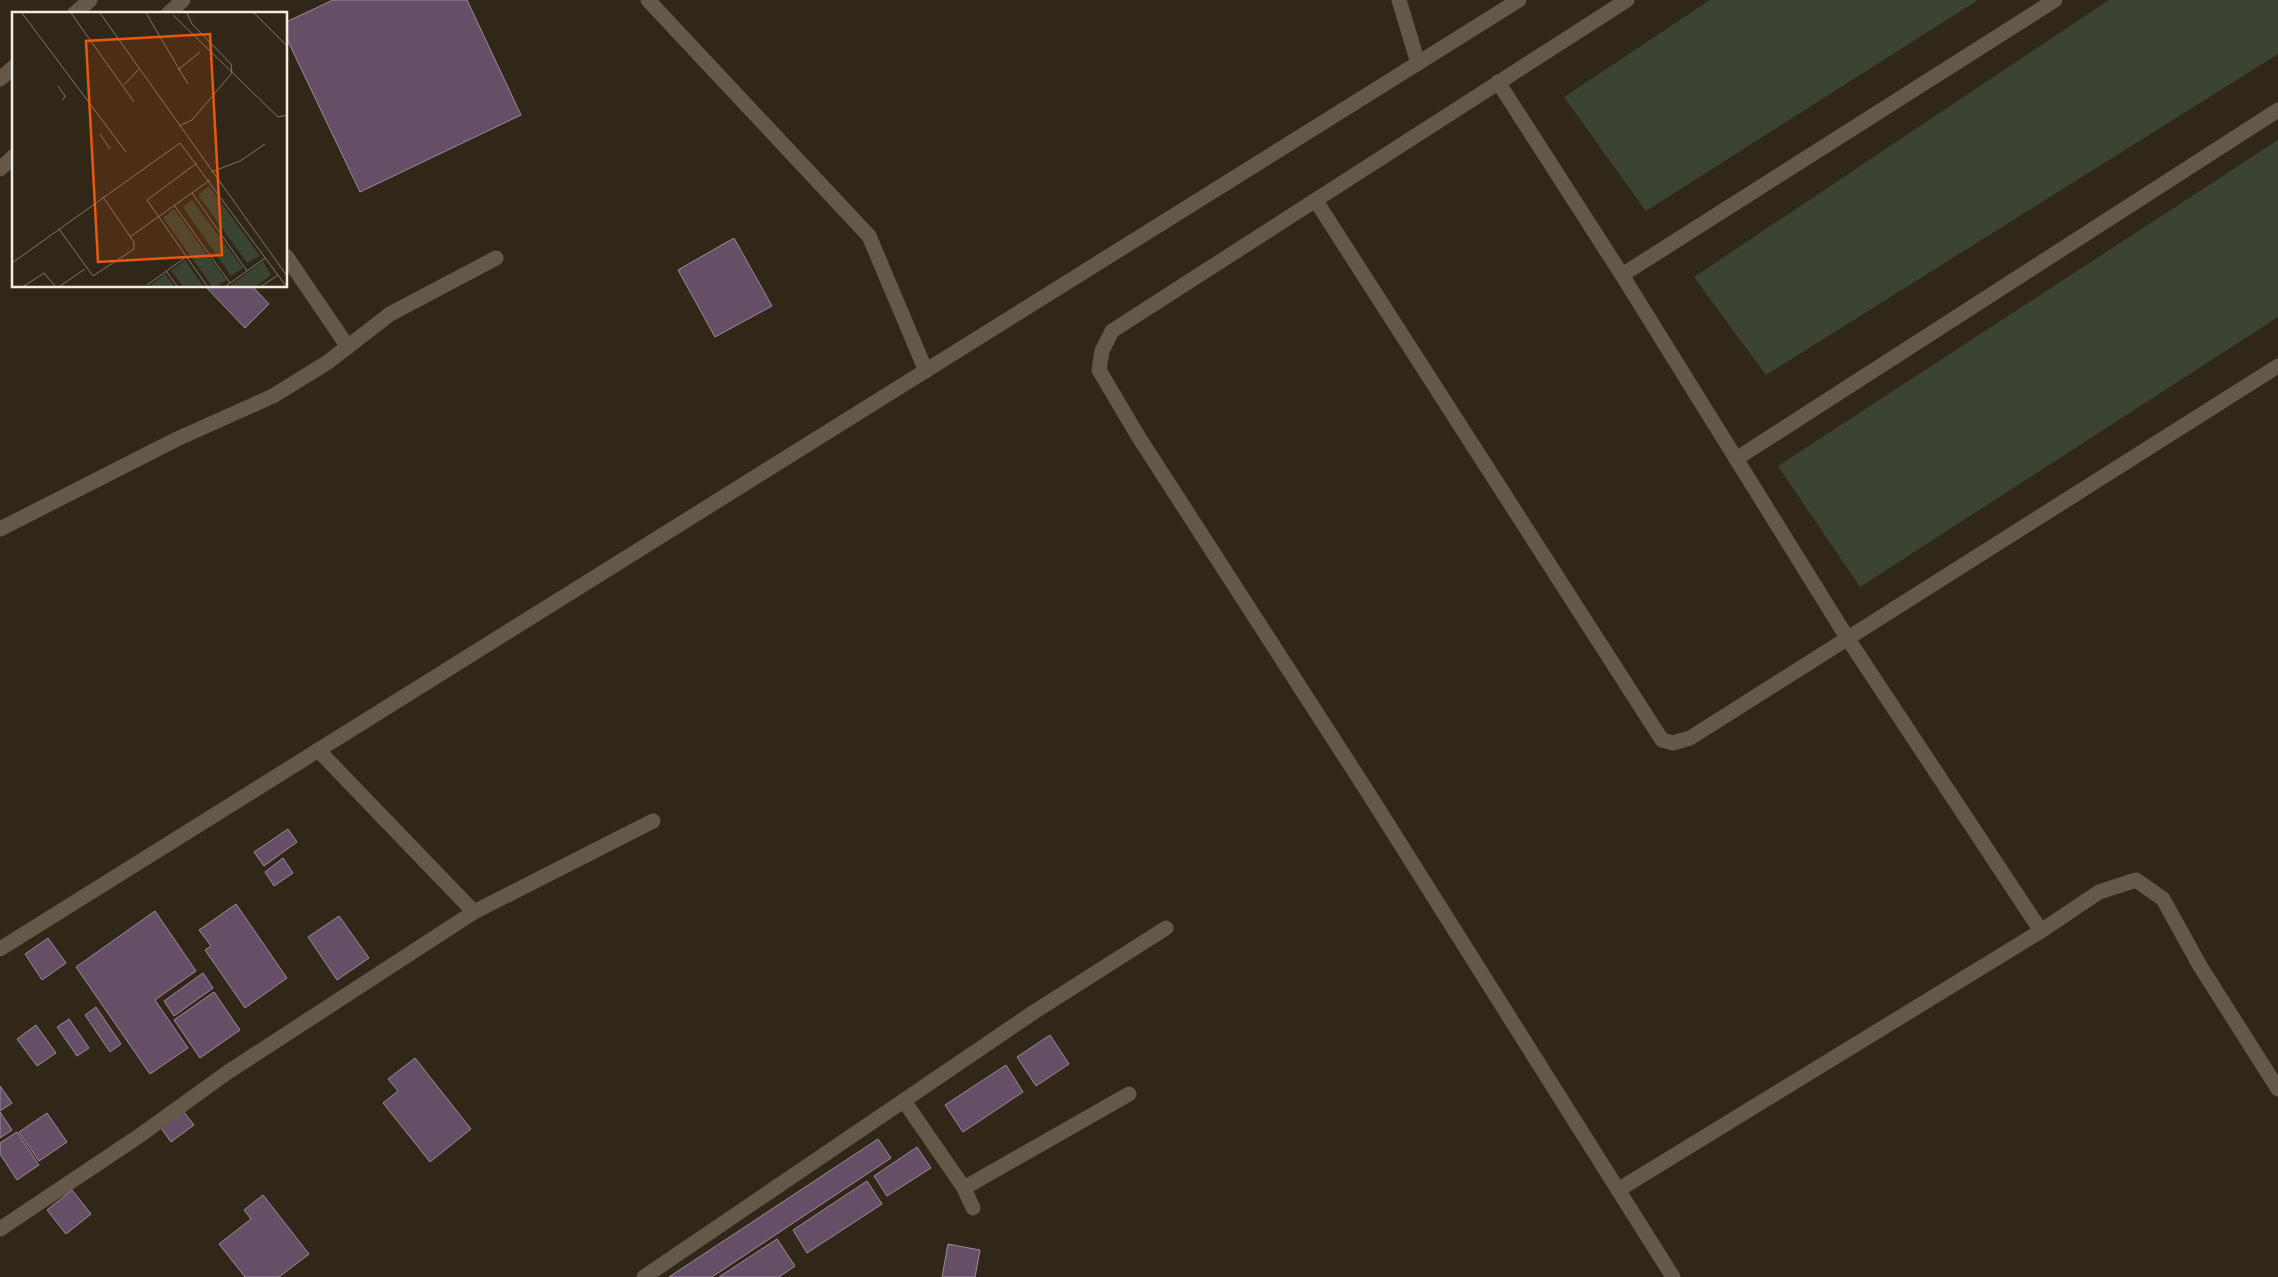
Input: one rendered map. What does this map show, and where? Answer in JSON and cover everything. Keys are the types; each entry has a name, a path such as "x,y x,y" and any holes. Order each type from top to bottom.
{"street":[{"path":"76,12 90,0"},
{"path":"170,12 183,0"},
{"path":"648,0 869,236 926,371"},
{"path":"1399,0 1418,63"},
{"path":"0,948 1519,0"},
{"path":"1627,0 1112,331 1102,351 1099,370 1138,436 1367,791 1673,1277"},
{"path":"1622,275 2055,0"},
{"path":"0,79 12,69"},
{"path":"1498,82 1622,275 1848,639 2041,932"},
{"path":"1736,459 2278,110"},
{"path":"0,169 12,158"},
{"path":"1316,201 1662,740 1673,743 1690,738 2277,369"},
{"path":"0,529 177,439 273,396 328,362 390,314 496,258"},
{"path":"288,259 348,347"},
{"path":"318,750 474,912"},
{"path":"0,1229 131,1142 228,1072 474,912 653,821"},
{"path":"1618,1190 2041,932 2099,892 2136,880 2163,899 2200,966 2278,1089"},
{"path":"644,1277 1034,1012 1166,928"},
{"path":"964,1188 1129,1094"},
{"path":"904,1101 964,1188 973,1208"}],"green space":[{"path":"1710,0 1978,0 1646,211 1564,97"},
{"path":"2109,0 2278,0 2278,54 1766,375 1694,277"},
{"path":"2278,140 2278,317 1860,587 1778,466"}],"building":[{"path":"333,0 467,0 521,115 360,192 288,41 288,21"},
{"path":"734,238 772,306 715,337 678,270"},
{"path":"207,288 254,288 269,304 245,328"},
{"path":"288,829 297,842 264,866 254,852"},
{"path":"283,858 293,873 274,886 265,872"},
{"path":"236,904 287,978 245,1008 205,950 211,946 199,930"},
{"path":"155,911 196,971 155,1000 188,1048 150,1074 76,967"},
{"path":"339,916 369,958 337,980 308,937"},
{"path":"48,938 66,963 42,980 25,954"},
{"path":"203,973 213,988 174,1016 164,1001"},
{"path":"214,992 240,1030 200,1058 174,1020"},
{"path":"96,1007 121,1044 110,1052 85,1015"},
{"path":"69,1019 89,1048 77,1056 57,1027"},
{"path":"36,1025 56,1053 37,1066 17,1039"},
{"path":"1050,1035 1069,1064 1036,1086 1017,1057"},
{"path":"415,1058 471,1129 430,1162 383,1103 398,1091 388,1079"},
{"path":"1006,1065 1023,1092 963,1132 945,1105"},
{"path":"0,1086 12,1103 0,1111"},
{"path":"183,1111 194,1125 171,1142 161,1128"},
{"path":"0,1112 12,1130 0,1138"},
{"path":"47,1113 67,1142 39,1161 19,1132"},
{"path":"17,1132 39,1165 17,1180 0,1154 0,1143"},
{"path":"878,1139 891,1158 712,1277 669,1277"},
{"path":"917,1147 931,1168 887,1196 874,1176"},
{"path":"867,1181 882,1204 807,1253 793,1230"},
{"path":"72,1190 91,1214 66,1234 47,1210"},
{"path":"263,1195 309,1254 279,1277 245,1277 219,1244 251,1219 244,1210"},
{"path":"777,1239 795,1266 779,1277 719,1277"},
{"path":"948,1244 980,1250 975,1277 942,1277"}]}
